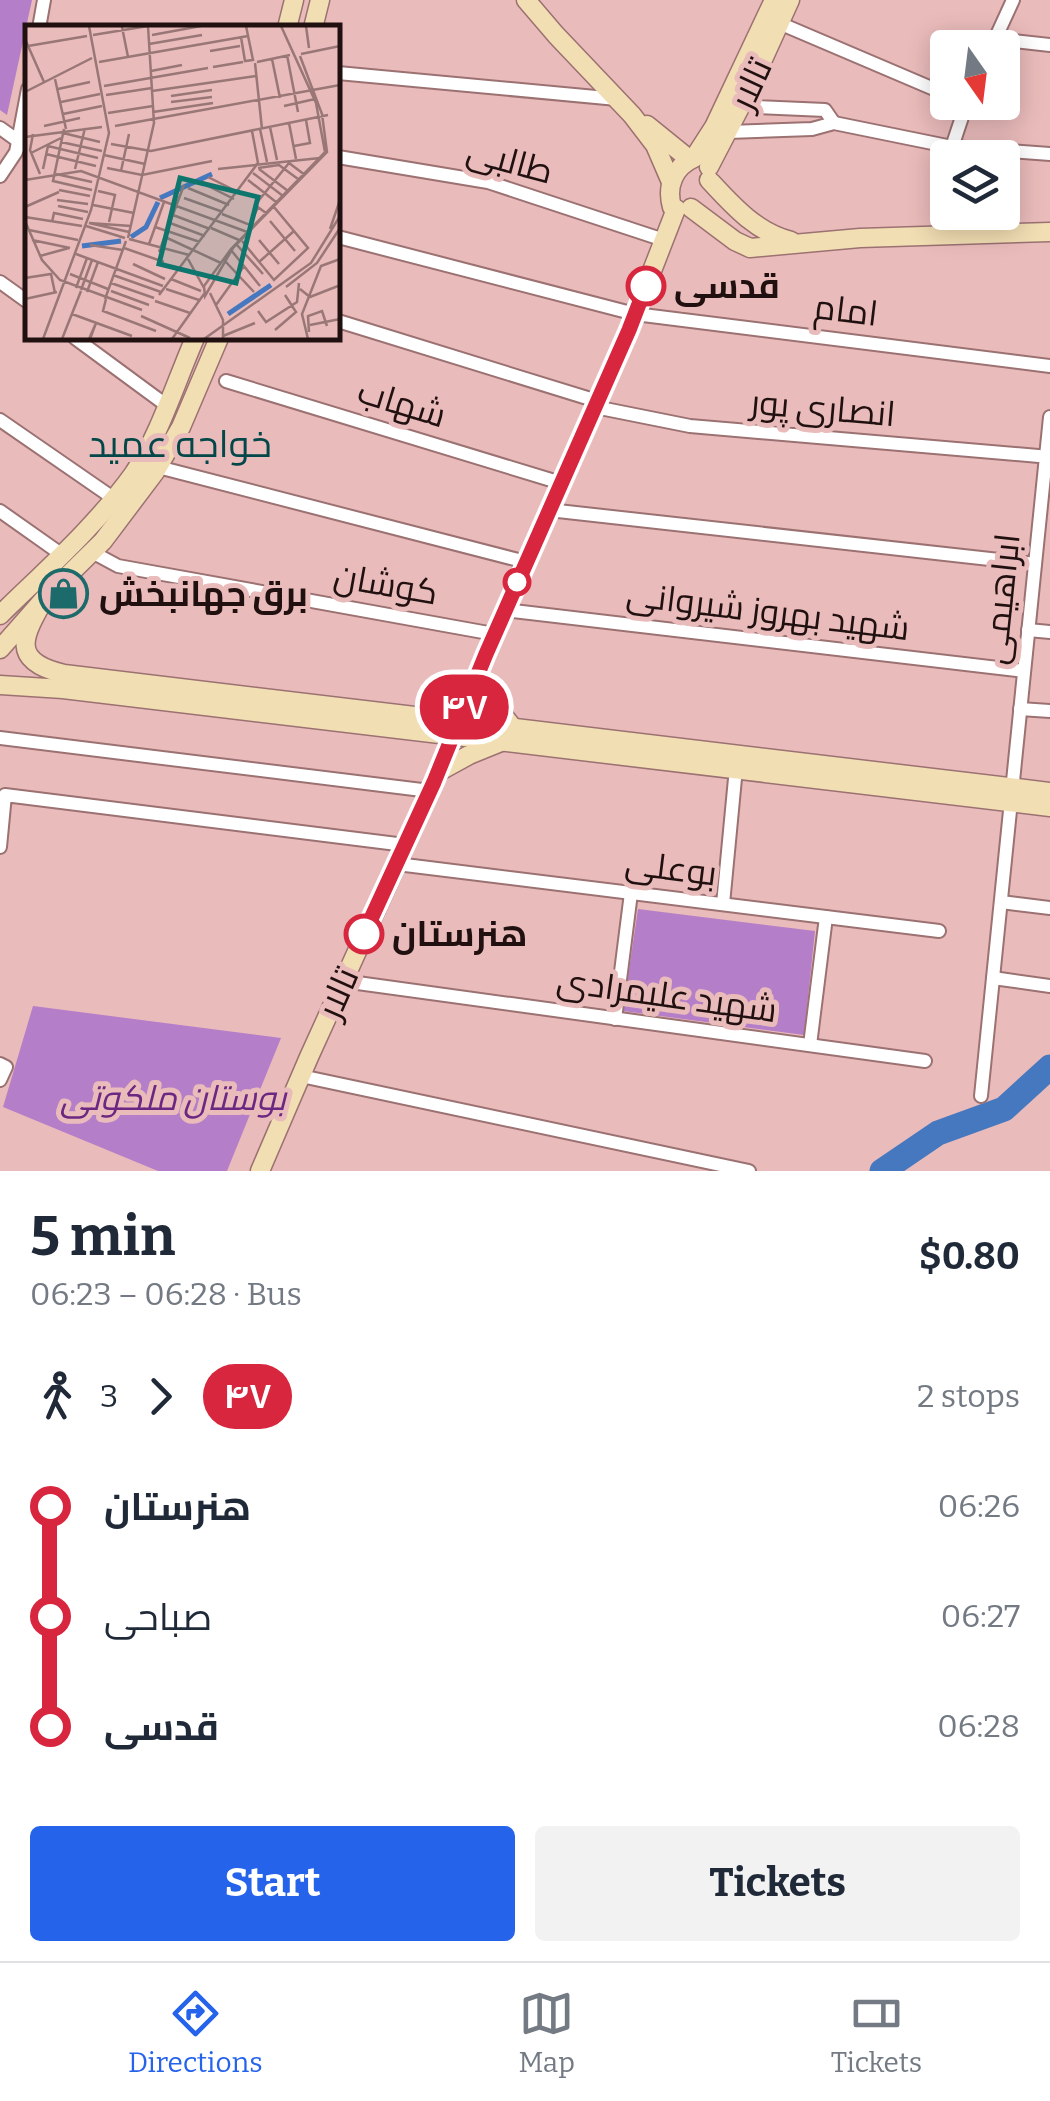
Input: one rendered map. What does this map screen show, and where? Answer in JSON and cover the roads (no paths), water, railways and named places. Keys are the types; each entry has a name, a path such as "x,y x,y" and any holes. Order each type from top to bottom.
{"street":[{"path":"40,25 44,0"},
{"path":"288,25 294,0"},
{"path":"314,25 320,0"},
{"path":"526,0 632,115 655,145 671,182"},
{"name":"تالار","path":"263,1170 300,1076 438,772 664,240 683,209 701,198 700,166 714,127 774,0"},
{"name":"تالار","path":"700,166 728,132 790,0"},
{"path":"999,30 1012,0"},
{"path":"779,24 930,87"},
{"path":"1020,44 1050,45"},
{"path":"340,74 616,98"},
{"path":"749,90 758,107 825,110 834,123"},
{"path":"632,115 700,166 752,223 774,236 796,242"},
{"path":"728,132 812,129 834,123 930,143"},
{"path":"0,128 23,145 0,176"},
{"path":"1020,152 1050,154"},
{"name":"طالبی","path":"340,158 488,182 664,240"},
{"path":"700,166 678,169 671,182 672,207 683,209 750,248 916,235 1050,232"},
{"name":"امام","path":"340,237 635,314 1050,366"},
{"path":"0,282 25,300"},
{"name":"انصاری پور","path":"340,322 596,404 690,426 1048,457"},
{"path":"77,340 181,427"},
{"path":"0,615 89,528 136,470 194,340"},
{"path":"0,649 44,598 92,552 158,468 181,427 219,340"},
{"name":"شهاب","path":"226,381 561,482"},
{"name":"ابراهیمی","path":"981,1096 1034,564 1043,543 1050,416"},
{"path":"0,420 113,498"},
{"path":"158,468 526,562"},
{"path":"549,510 1034,564"},
{"path":"0,511 61,554"},
{"name":"کوشان","path":"92,552 118,566 494,634"},
{"path":"44,598 24,639 29,656 44,670 111,687"},
{"name":"شهید بهروز شیروانی","path":"506,610 1024,671"},
{"path":"1028,630 1050,632"},
{"path":"479,671 508,735"},
{"path":"0,685 111,687 1012,795 1050,807"},
{"path":"1020,708 1050,711"},
{"path":"438,772 508,735 736,768 1012,795 1050,792"},
{"path":"0,738 430,790"},
{"path":"723,904 736,768"},
{"path":"0,847 5,794 405,845"},
{"name":"بوعلی","path":"397,864 939,930"},
{"path":"615,1019 631,893"},
{"path":"1001,902 1050,908"},
{"path":"810,1045 826,917"},
{"path":"993,978 1050,986"},
{"name":"شهید علیمرادی","path":"343,981 924,1061"},
{"path":"300,1076 749,1171"}],"waterway":[{"path":"882,1171 938,1133 1004,1109 1050,1067"}],"place":[{"name":"قدسی","path":"646,286"},
{"name":"برق جهانبخش","path":"64,594"},
{"name":"هنرستان","path":"364,934"}],"district":[{"name":"خواجه عمید","path":"180,444"}],"park label":[{"name":"بوستان ملکوتی","path":"173,1098"}]}
